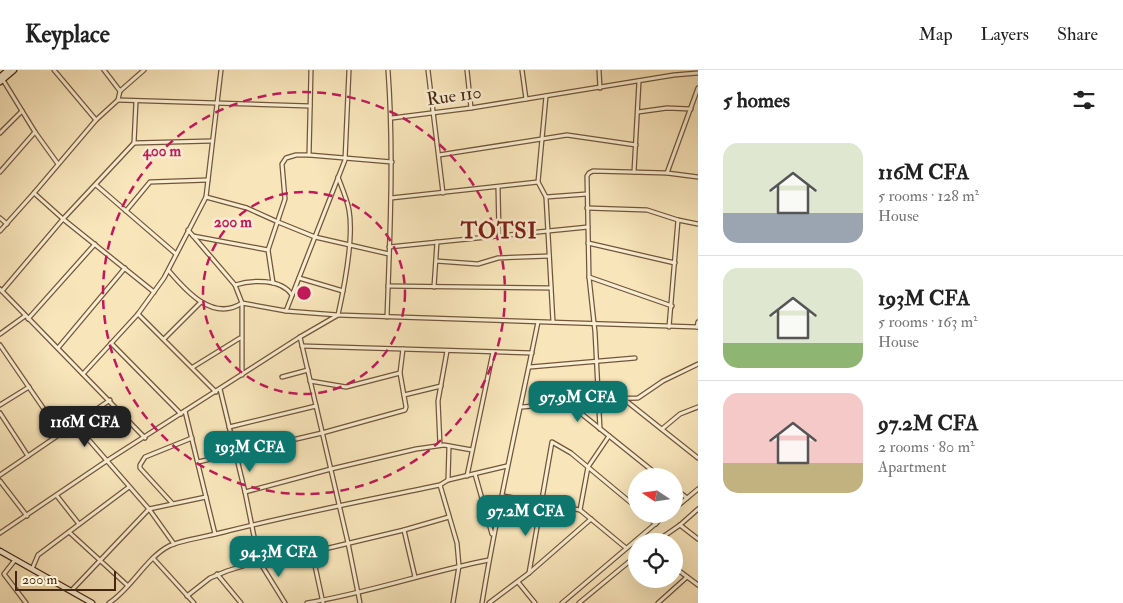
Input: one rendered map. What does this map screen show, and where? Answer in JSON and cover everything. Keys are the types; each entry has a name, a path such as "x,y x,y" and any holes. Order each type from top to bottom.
{"street":[{"path":"1,80 8,70"},
{"path":"1,80 14,70"},
{"path":"54,70 96,120"},
{"path":"104,70 120,91"},
{"path":"0,231 96,120 118,100 120,91 144,70"},
{"path":"83,374 138,314 154,292 169,270 206,197 221,70"},
{"path":"309,155 311,70"},
{"path":"286,312 345,160 349,70"},
{"path":"387,316 392,162 392,118 388,70"},
{"path":"428,70 443,193"},
{"path":"467,70 471,108"},
{"path":"522,70 526,99"},
{"path":"598,70 600,88"},
{"path":"671,70 674,75"},
{"name":"Rue 110","path":"392,118 471,108 674,75 698,73"},
{"path":"1,80 58,164"},
{"path":"634,172 639,81"},
{"path":"667,174 698,88"},
{"path":"546,96 538,182 546,197 552,322"},
{"path":"118,100 310,106"},
{"path":"136,100 134,143 63,219 1,290 145,438"},
{"path":"638,112 666,108 691,109"},
{"path":"0,133 22,112"},
{"path":"0,172 35,132"},
{"path":"439,155 569,135 636,144"},
{"path":"134,143 212,141"},
{"path":"273,283 268,250 286,196 283,162 286,158 296,155 309,155 345,160 392,162"},
{"path":"600,429 600,399 589,277 587,176 590,172 634,172 698,177"},
{"path":"0,533 108,460 300,337 338,315 349,244 349,211 338,177"},
{"path":"126,210 150,182 208,180"},
{"path":"391,198 538,182"},
{"path":"96,185 176,254"},
{"path":"498,187 499,234"},
{"path":"34,193 63,219 154,292"},
{"path":"546,197 587,194"},
{"path":"206,197 247,208 315,236 389,254"},
{"path":"588,208 647,210 698,224"},
{"path":"0,218 7,224"},
{"path":"669,327 678,220"},
{"path":"389,247 499,234 588,227"},
{"path":"188,230 235,285 242,303 242,375"},
{"path":"192,236 268,250"},
{"path":"434,287 437,242"},
{"path":"588,243 675,263"},
{"path":"0,334 27,318 95,244"},
{"path":"436,262 478,264 498,258 549,256"},
{"path":"58,348 124,268"},
{"path":"169,270 186,290 201,302 212,306 228,308 234,308 242,303 286,312 338,315 669,327 697,327 698,322"},
{"path":"589,277 672,306"},
{"path":"299,278 343,291"},
{"path":"235,285 251,281 273,283 287,289 292,295"},
{"path":"388,286 551,288"},
{"path":"164,339 201,302"},
{"path":"138,314 216,392"},
{"path":"482,603 493,536 503,496 507,466 522,407 538,322"},
{"path":"300,337 340,506 360,603"},
{"path":"192,367 241,338"},
{"path":"111,343 181,414"},
{"path":"0,345 61,434"},
{"path":"302,346 532,353"},
{"path":"198,462 322,433 405,410 406,406 400,373 403,349"},
{"path":"440,445 438,413 447,351"},
{"path":"467,476 492,352"},
{"path":"530,367 635,358"},
{"path":"600,399 638,398 664,381 698,364"},
{"path":"282,377 308,370"},
{"path":"310,381 346,387 400,373"},
{"path":"404,395 441,386"},
{"path":"0,405 29,387"},
{"path":"220,389 245,492 258,561 285,603"},
{"path":"624,399 698,458"},
{"path":"0,475 110,400"},
{"path":"522,407 568,403 649,468"},
{"path":"229,427 316,406"},
{"path":"662,429 680,414 698,407"},
{"path":"185,412 215,534"},
{"path":"0,413 28,456"},
{"path":"75,424 149,509 174,544"},
{"path":"580,510 588,467 608,436"},
{"path":"172,503 140,468 140,465 146,457 192,438"},
{"path":"529,574 552,442 571,453 628,500"},
{"path":"245,492 416,449 440,445 472,450"},
{"path":"448,480 449,446"},
{"path":"109,603 121,594 127,585 154,558 174,544 252,525 440,485 448,480 507,466"},
{"path":"475,474 493,536"},
{"path":"0,481 27,516"},
{"path":"440,485 457,543 459,566 453,603"},
{"path":"31,570 38,555 129,487"},
{"path":"683,501 698,490"},
{"path":"683,495 687,498"},
{"path":"57,496 79,524"},
{"path":"503,496 580,510 626,548 562,603"},
{"path":"71,590 149,509 206,497"},
{"path":"668,533 698,509"},
{"path":"187,596 217,574 258,561 312,552 404,530 449,516"},
{"path":"489,603 529,574 592,519"},
{"path":"646,533 656,524"},
{"path":"680,525 698,539"},
{"path":"404,530 415,577"},
{"path":"69,532 127,585"},
{"path":"0,551 92,603"},
{"path":"312,552 323,602"},
{"path":"154,558 194,603"},
{"path":"0,577 15,560"},
{"path":"307,603 323,602 415,577 489,560"},
{"path":"580,603 628,563"},
{"path":"4,574 26,603"},
{"path":"217,574 242,603"},
{"path":"683,574 698,585"},
{"path":"658,603 687,577"},
{"path":"518,582 535,603"}],"district":[{"name":"TOTSI","path":"499,231"}]}
